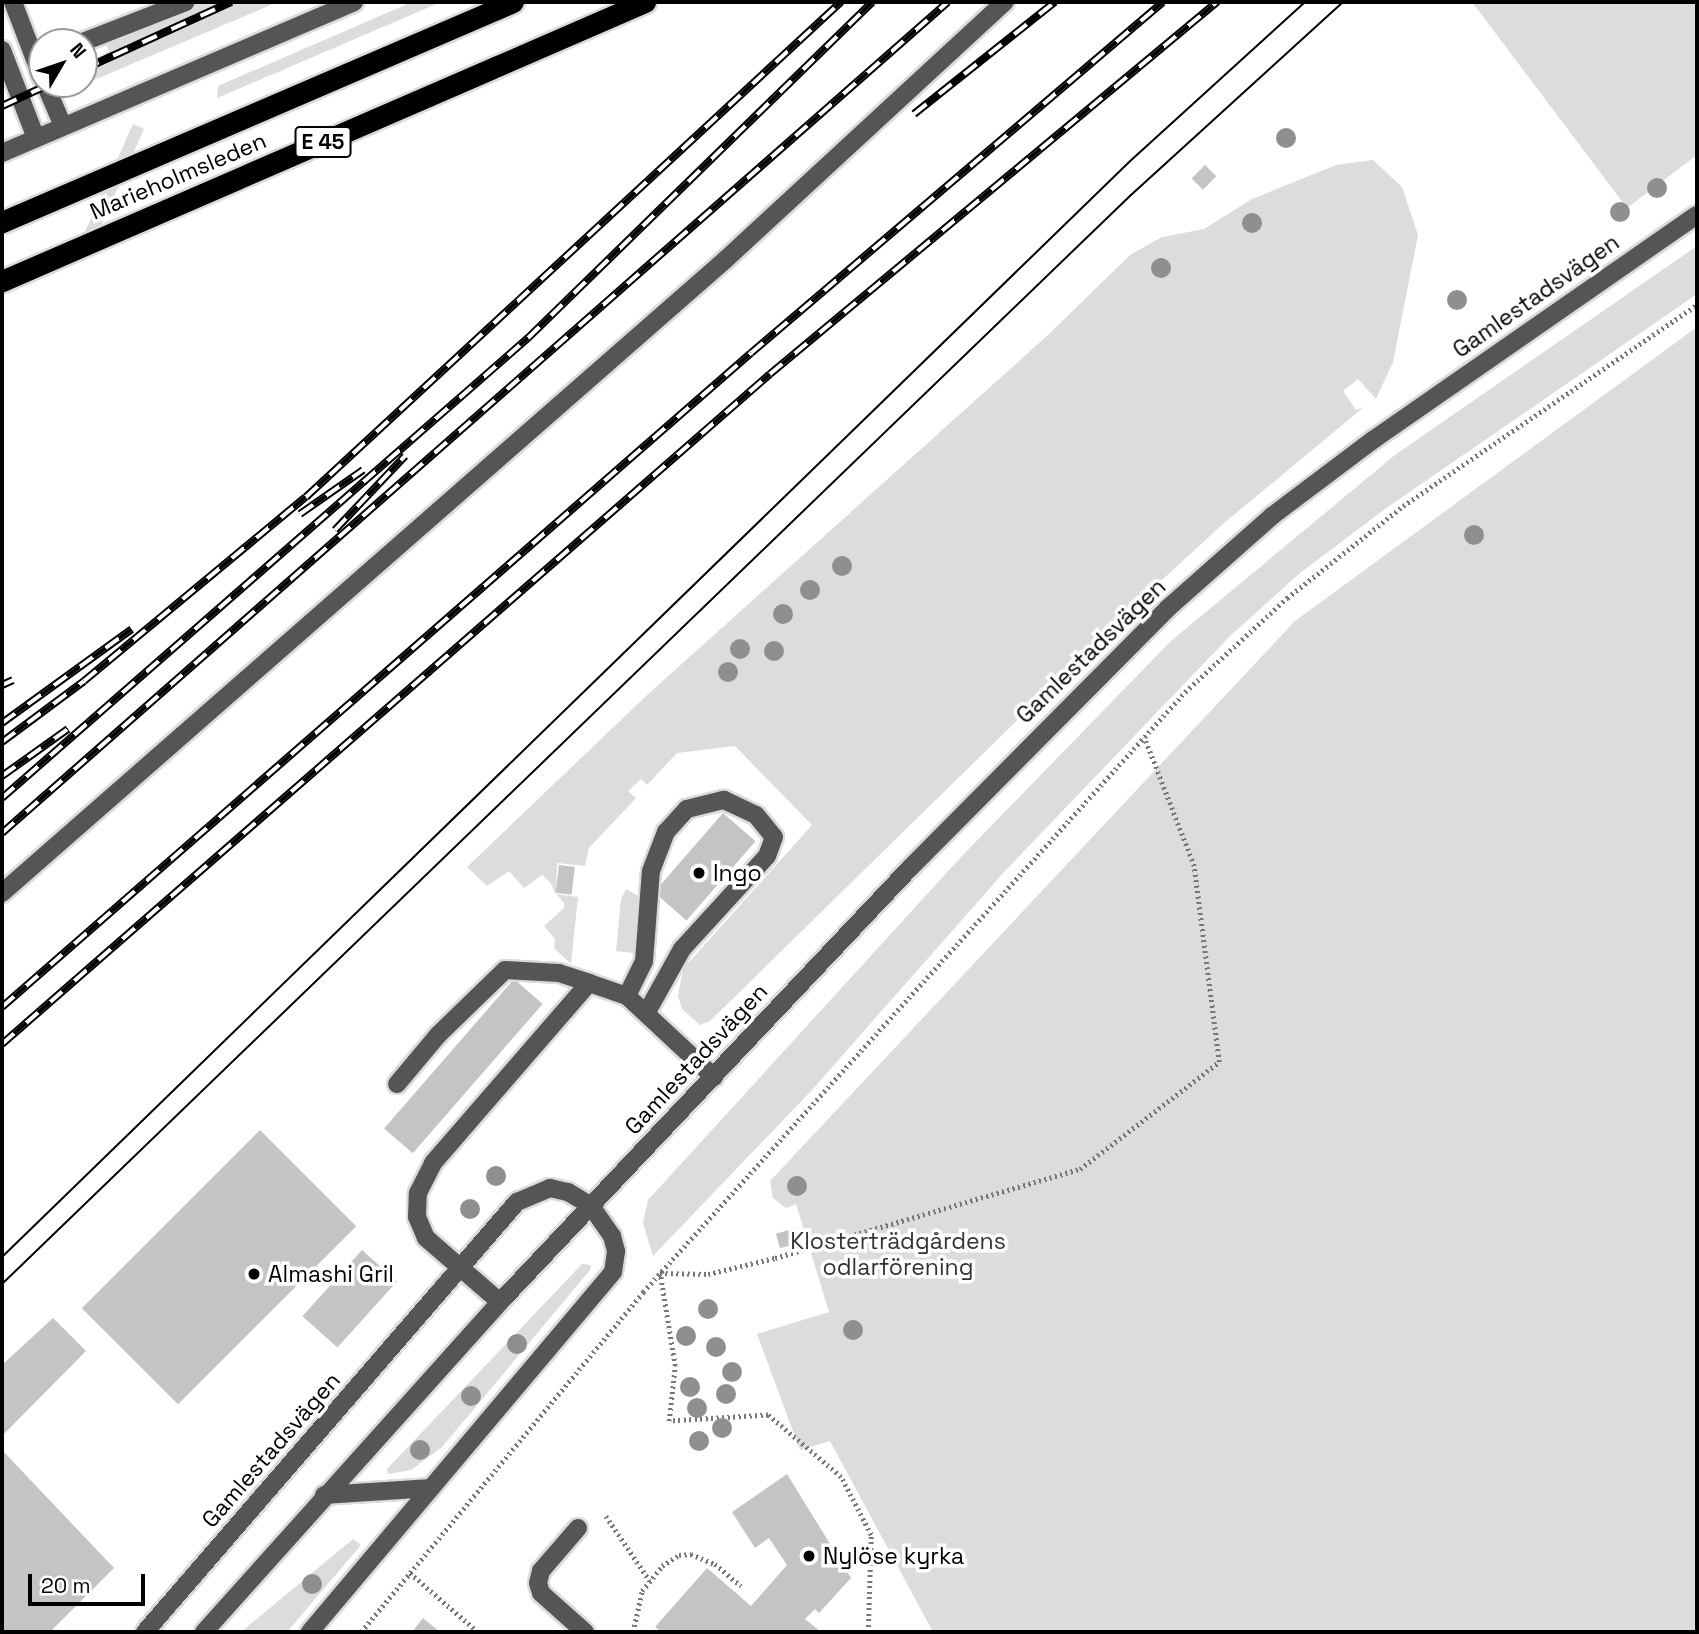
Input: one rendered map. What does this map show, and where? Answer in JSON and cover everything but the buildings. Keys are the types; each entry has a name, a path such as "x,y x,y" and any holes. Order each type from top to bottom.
{"highway":[{"name":"Marieholmsleden","path":"2,222 513,2"},
{"name":"Marieholmsleden","path":"2,281 645,2"}],"street":[{"path":"13,2 28,36"},
{"path":"98,36 186,2"},
{"path":"2,153 354,2"},
{"path":"2,893 714,270 1005,2"},
{"path":"2,50 36,138"},
{"path":"51,98 62,126"},
{"name":"Gamlestadsvägen","path":"204,1632 324,1494 500,1302 1071,703 1272,516 1373,439 1697,215"},
{"path":"627,996 644,961 652,871 666,832 687,809 723,800 756,815 774,836 766,856 682,949 647,1012"},
{"path":"397,1084 438,1035 505,970 559,973 627,996 714,1077"},
{"path":"500,1302 459,1270 426,1238 417,1217 418,1193 433,1163 589,983"},
{"name":"Gamlestadsvägen","path":"145,1632 517,1202 550,1188 568,1192 591,1206 612,1236 616,1251 613,1272 310,1632"},
{"path":"324,1494 431,1488"},
{"path":"578,1528 541,1571 538,1583 541,1592 584,1632"}],"path":[{"path":"361,1632 660,1273 1144,737 1287,598 1403,506 1697,305"},
{"path":"660,1273 708,1274 775,1258 1080,1169 1219,1062 1194,866 1144,737"},
{"path":"660,1273 675,1366 669,1421 768,1415 841,1477 871,1535 868,1632"},
{"path":"599,1507 650,1581"},
{"path":"633,1632 642,1591 662,1566 691,1554 715,1564 741,1586"},
{"path":"410,1573 478,1632"}],"green space":[{"path":"199,2 278,2 98,78 98,58 109,51 105,42"},
{"path":"412,2 441,2 217,98 218,86"},
{"path":"1472,2 1697,2 1697,155 1627,208"},
{"path":"133,124 144,129 86,260 75,255"},
{"path":"1373,160 1402,187 1418,235 1393,362 1376,399 1358,379 1343,391 1356,410 1364,407 1224,523 1138,602 710,1021 700,1025 682,1009 678,996 683,969 812,825 735,746 677,753 647,785 641,779 628,791 636,798 589,848 585,866 557,863 556,894 550,882 542,875 524,888 509,871 487,886 467,867 645,697 1048,335 1130,255 1162,237 1204,229 1252,199 1336,165"},
{"path":"1697,246 1697,294 1385,509 1300,573 1231,635 1005,871 811,1091 653,1256 643,1223 648,1200 961,857 1171,641 1395,455"},
{"name":"Klosterträdgårdens odlarförening","path":"1697,327 1697,1632 933,1632 830,1441 800,1450 757,1334 829,1312 796,1204 786,1208 773,1198 770,1181 1295,621"},
{"path":"626,889 638,896 634,953 616,951 621,899"},
{"path":"556,894 578,897 571,964 554,948 555,939 544,926 564,908 564,903"},
{"path":"582,1264 591,1265 590,1270 442,1447 411,1470 388,1474 387,1469"},
{"path":"353,1539 361,1545 287,1632 241,1632"}],"tram line":[{"path":"2,1257 1128,163 1305,2"},
{"path":"2,1284 1131,195 1343,2"}],"railway":[{"path":"98,63 231,2"},
{"path":"2,742 84,681 306,497 841,2"},
{"path":"2,798 528,338 872,2"},
{"path":"2,833 948,2"},
{"path":"914,114 1055,2"},
{"path":"2,1007 751,353 1163,2"},
{"path":"2,1044 770,374 1217,2"},
{"path":"2,106 28,94"},
{"path":"335,530 405,456"},
{"path":"300,514 363,470"},
{"path":"2,723 132,629"},
{"path":"2,685 13,680"},
{"path":"2,776 68,729"}],"place":[{"name":"Ingo","path":"699,873"},
{"name":"Almashi Gril","path":"254,1274"},
{"name":"Nylöse kyrka","path":"809,1556"}]}
